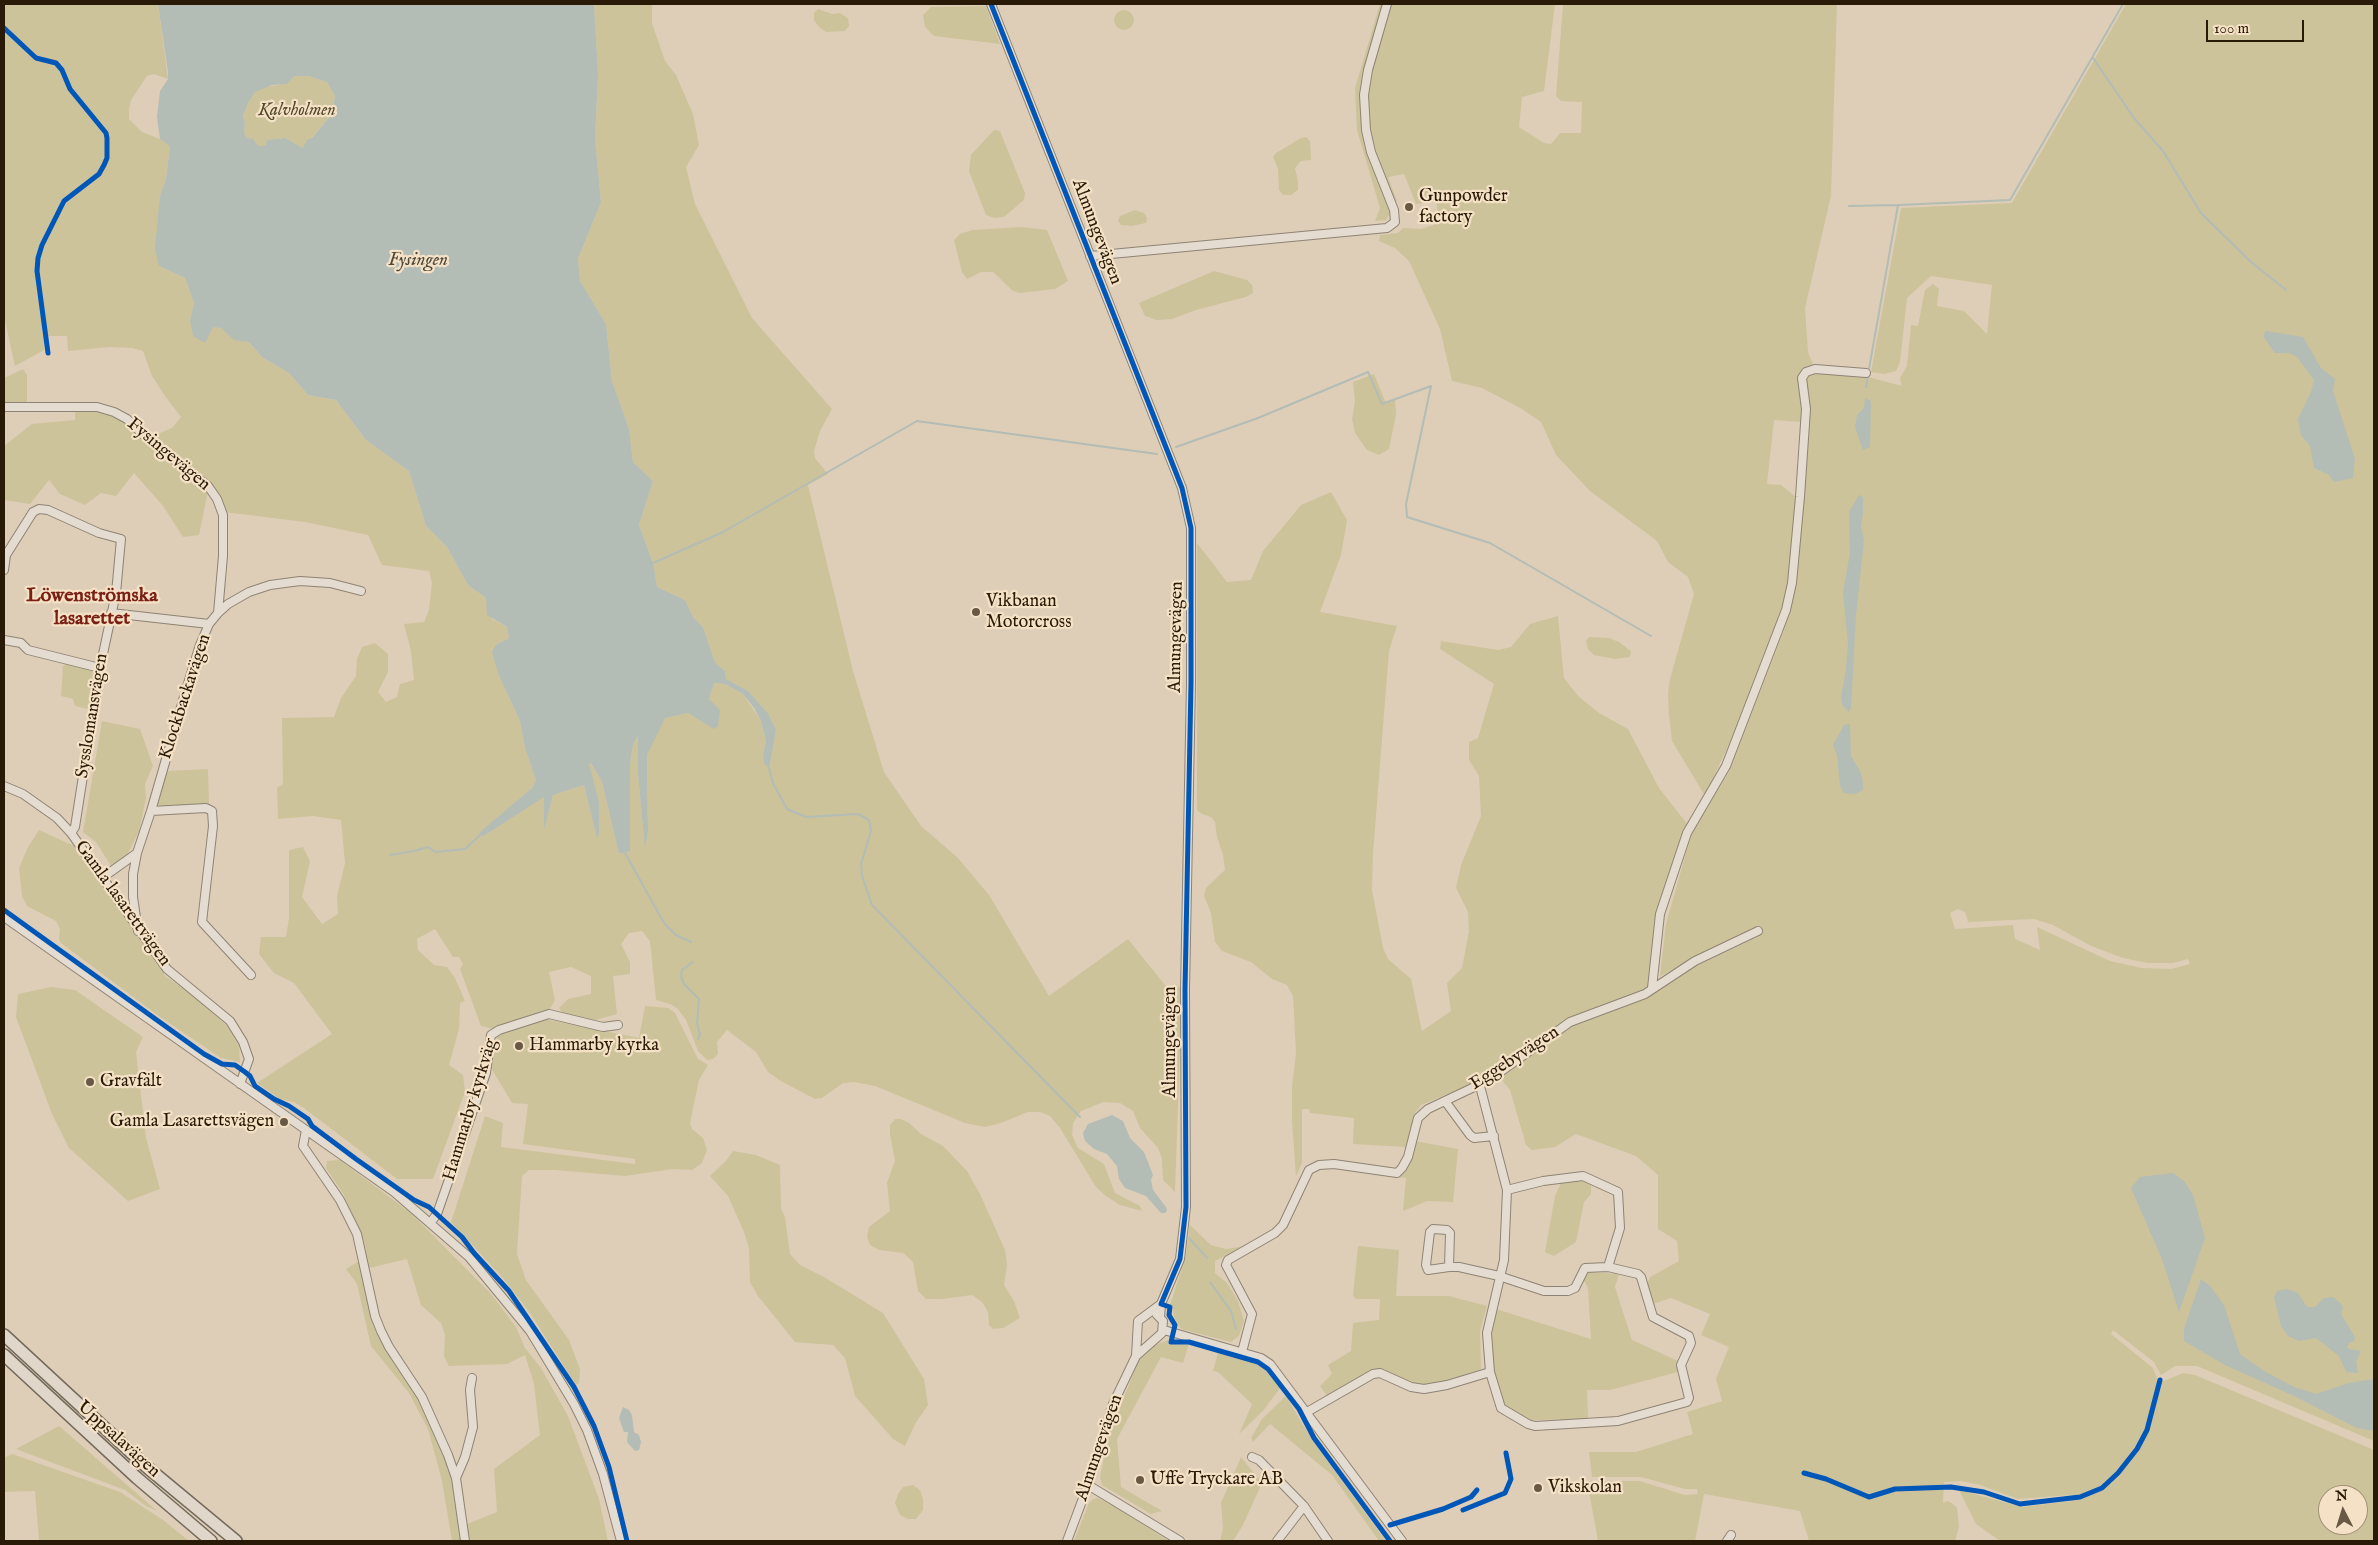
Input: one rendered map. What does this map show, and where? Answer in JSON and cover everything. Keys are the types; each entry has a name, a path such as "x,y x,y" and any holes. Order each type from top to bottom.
{"highway":[{"name":"Uppsalavägen","path":"4,1336 148,1468 236,1541"},
{"name":"Uppsalavägen","path":"4,1355 137,1478 211,1541"}],"street":[{"name":"Almungevägen","path":"991,4 1182,488 1191,528 1191,683 1185,971 1186,1207 1180,1259 1162,1304 1160,1317 1164,1330 1159,1338 1136,1356"},
{"path":"1090,256 1387,228 1395,222 1394,210 1370,152 1366,130 1364,95 1368,70 1387,4"},
{"path":"1652,988 1660,914 1687,833 1726,766 1786,610 1792,583 1801,487 1806,409 1802,378 1806,372 1816,369 1866,373"},
{"name":"Fysingevägen","path":"4,407 97,407 114,412 127,419 150,441 208,486 217,500 222,515 223,556 218,613"},
{"name":"Sysslomansvägen","path":"4,570 6,555 33,512 39,509 48,510 84,527 121,539 116,593 100,668 75,828 71,833"},
{"name":"Klockbackavägen","path":"138,931 132,874 186,690 200,645 209,624 218,613 249,592 280,583 330,582 361,591"},
{"path":"111,613 209,624"},
{"path":"4,640 21,643 28,650 100,668"},
{"name":"Gamla lasarettvägen","path":"4,786 23,794 50,813 71,833 138,931 174,976 230,1020 243,1042 249,1059 240,1084"},
{"path":"151,811 206,808 212,811 213,826 202,922 250,974"},
{"path":"102,878 137,853"},
{"path":"4,916 394,1192 431,1222 469,1257 530,1331 558,1375 587,1430 603,1474 621,1541"},
{"name":"Eggebyvägen","path":"1242,1352 1252,1314 1226,1265 1228,1260 1276,1233 1283,1225 1309,1170 1318,1164 1334,1164 1397,1173 1408,1157 1418,1118 1428,1109 1480,1086 1532,1052 1570,1022 1645,994 1695,961 1758,931"},
{"name":"Hammarby kyrkväg","path":"431,1222 437,1214 486,1073 491,1035 499,1030 549,1014 603,1027 618,1025"},
{"path":"1450,1267 1450,1233 1447,1230 1433,1229 1430,1232 1426,1266 1428,1270 1459,1267 1499,1276 1544,1291 1568,1291 1575,1288 1585,1268 1608,1267 1638,1274 1641,1278 1652,1317 1689,1336 1692,1343 1681,1365 1689,1398 1687,1402 1618,1421 1535,1426 1528,1424 1501,1408 1490,1372 1487,1333 1499,1276 1505,1251 1507,1190 1480,1086"},
{"path":"1445,1101 1474,1138 1494,1136"},
{"path":"306,1130 303,1146 340,1200 356,1234 375,1316 381,1331 389,1347 422,1396 436,1425 456,1478 465,1541"},
{"path":"1507,1190 1544,1181 1583,1176 1618,1192 1620,1228 1608,1267"},
{"name":"Almungevägen","path":"1067,1541 1088,1485 1113,1404 1136,1356 1139,1334 1138,1321 1162,1304"},
{"path":"1148,1314 1160,1317"},
{"path":"1164,1330 1261,1358 1270,1364 1402,1541"},
{"path":"1139,1334 1144,1339 1153,1341"},
{"path":"1307,1412 1373,1374 1380,1373 1411,1387 1424,1388 1447,1385 1490,1372"},
{"path":"456,1478 465,1457 473,1427 470,1390 472,1378"},
{"path":"1252,1457 1259,1460 1304,1506 1328,1541"},
{"path":"1088,1485 1180,1541"},
{"path":"1277,1541 1304,1506"}],"green space":[{"path":"4,4 158,4 168,79 154,74 147,76 131,100 129,119 142,132 165,141 170,146 166,179 160,196 159,266 185,278 194,303 190,320 221,328 234,339 249,342 262,357 289,373 308,395 336,400 366,440 409,471 426,526 447,547 468,585 486,598 492,619 507,627 509,638 496,645 499,676 520,721 525,748 536,780 532,788 480,833 482,837 544,796 544,827 553,795 584,785 597,837 599,802 588,764 591,763 602,782 619,854 630,851 630,765 633,745 639,735 638,774 645,846 648,832 647,755 664,718 688,713 714,728 709,699 714,683 725,684 743,694 761,721 766,741 763,754 770,764 776,730 768,713 748,691 726,679 725,671 715,664 703,627 693,617 685,600 657,587 653,563 639,525 653,481 633,462 629,429 612,381 606,324 580,281 578,259 601,202 595,139 598,74 594,4 652,4 652,23 665,61 676,75 693,114 699,145 686,167 695,204 752,318 832,409 820,431 814,451 815,458 828,474 808,485 853,671 884,772 921,826 957,857 989,895 1049,996 1128,939 1169,990 1176,984 1182,990 1175,1192 1163,1180 1162,1159 1158,1148 1140,1128 1133,1111 1120,1103 1103,1102 1081,1111 1073,1123 1072,1135 1078,1148 1104,1164 1115,1193 1140,1206 1142,1211 1120,1205 1096,1187 1060,1128 1050,1116 1040,1112 1028,1112 985,1127 965,1123 875,1086 854,1082 843,1083 822,1098 815,1099 768,1072 756,1052 727,1030 717,1042 718,1054 713,1059 707,1060 698,1051 686,1020 678,1009 670,1004 656,1000 650,941 642,931 629,933 621,944 630,962 630,974 613,976 617,1014 595,1020 563,1014 559,1008 568,999 591,994 591,976 571,967 549,972 555,1000 550,1009 494,1029 481,1026 460,969 463,964 459,957 453,957 435,929 417,939 418,950 434,965 447,967 455,978 465,1001 460,1003 459,1029 449,1065 463,1075 465,1092 433,1179 397,1179 304,1108 294,1102 280,1099 257,1083 332,1034 294,983 274,973 259,954 261,937 286,937 289,918 289,850 303,847 310,861 302,897 322,924 338,914 337,896 345,863 341,820 313,816 278,819 277,788 283,784 282,718 334,717 341,698 356,676 357,659 362,647 375,643 388,654 388,672 378,692 386,702 397,697 400,684 414,680 411,651 404,624 424,622 429,610 432,583 429,571 382,565 368,535 305,522 224,512 217,491 201,475 150,437 172,428 181,417 152,376 143,351 132,348 109,347 68,351 67,336 47,336 44,337 44,350 15,366 4,316"},
{"path":"1380,4 1389,6 1393,4 1555,4 1544,91 1522,97 1519,127 1544,143 1551,144 1560,133 1581,133 1582,102 1561,101 1556,96 1563,4 1837,4 1831,196 1805,308 1808,352 1814,367 1803,370 1798,381 1804,408 1801,422 1774,420 1767,484 1781,485 1797,498 1788,583 1783,609 1744,712 1705,796 1672,741 1669,715 1668,693 1670,679 1694,594 1688,577 1668,562 1657,541 1590,491 1556,455 1541,422 1522,409 1482,388 1452,381 1440,329 1409,261 1395,248 1379,241 1380,235 1398,233 1403,228 1421,229 1440,223 1436,201 1416,204 1404,174 1388,177 1397,201 1389,207 1389,215 1386,220 1375,221 1380,208 1357,130 1355,88"},
{"path":"2126,4 2374,4 2374,1441 2197,1366 2175,1366 2161,1375 2154,1362 2113,1330 2111,1334 2153,1368 2159,1383 2183,1373 2195,1375 2374,1450 2374,1541 2000,1541 1976,1524 1959,1490 2022,1507 2071,1501 2071,1495 2018,1499 1980,1485 1961,1481 1944,1482 1943,1503 1947,1501 1957,1508 1959,1527 1955,1541 1809,1541 1800,1511 1704,1494 1695,1541 1598,1541 1587,1481 1640,1481 1685,1495 1698,1494 1697,1489 1685,1489 1641,1477 1592,1477 1589,1452 1636,1452 1693,1434 1687,1412 1722,1401 1716,1379 1729,1347 1701,1335 1710,1314 1671,1298 1653,1304 1647,1284 1650,1277 1679,1261 1677,1241 1658,1229 1658,1175 1636,1156 1576,1134 1555,1147 1532,1150 1526,1145 1510,1090 1501,1079 1489,1077 1421,1105 1415,1113 1406,1147 1353,1144 1354,1118 1310,1113 1309,1109 1302,1109 1302,1163 1296,1176 1292,1121 1292,1087 1296,1053 1293,996 1287,985 1272,979 1251,962 1222,951 1215,942 1211,913 1204,896 1206,888 1225,870 1215,822 1211,817 1197,810 1197,543 1227,582 1251,580 1263,551 1301,505 1331,492 1347,520 1341,555 1320,612 1397,626 1389,651 1373,853 1372,890 1383,948 1388,959 1411,979 1422,1031 1451,1011 1447,983 1462,968 1469,931 1468,912 1456,888 1461,865 1481,816 1479,776 1469,760 1469,742 1478,738 1494,684 1440,649 1441,641 1498,650 1511,647 1530,624 1558,616 1564,678 1578,696 1599,713 1628,729 1659,788 1688,825 1656,913 1649,980 1651,993 1692,968 1760,936 1757,928 1660,976 1666,924 1693,831 1729,772 1784,630 1794,585 1804,385 1807,377 1819,373 1868,377 1902,386 1900,378 1907,366 1911,325 1918,326 1925,290 1933,284 1939,289 1937,306 1964,311 1987,334 1992,285 1931,276 1907,298 1900,362 1896,371 1884,374 1871,372 1901,208 2012,203","holes":["1958,909 1965,912 1968,922 2034,919 2053,925 2091,946 2123,958 2148,963 2173,963 2188,959 2190,964 2171,969 2142,968 2110,961 2037,927 2040,950 2015,939 2013,925 1955,929 1950,913"]},
{"path":"986,6 1000,44 934,36 925,27 923,15 931,7"},
{"path":"818,9 832,14 840,13 848,18 849,26 845,31 826,32 814,20 814,13"},
{"path":"1124,10 1131,13 1134,20 1131,27 1124,30 1117,27 1114,20 1117,13"},
{"name":"Kalvholmen","path":"294,76 308,76 327,82 335,96 332,114 303,148 285,138 267,140 265,146 258,146 247,138 244,133 245,122 243,116 248,103 255,92 264,87 279,85"},
{"path":"994,130 1000,131 1025,193 1024,200 1004,217 994,218 986,215 969,171 971,155"},
{"path":"1306,137 1310,141 1311,160 1301,161 1295,168 1298,190 1291,195 1283,195 1279,190 1278,169 1273,157 1276,153"},
{"path":"1135,210 1144,213 1147,218 1146,223 1131,226 1121,225 1118,221 1120,216"},
{"path":"1021,227 1047,230 1068,281 1055,289 1020,293 1013,291 993,272 981,272 967,279 962,272 954,240 960,234 972,230"},
{"path":"1214,271 1247,280 1252,285 1253,293 1246,297 1196,310 1172,319 1157,320 1145,316 1139,303"},
{"path":"23,369 27,375 26,403 4,404 4,378"},
{"path":"1374,374 1385,401 1395,400 1396,414 1389,449 1379,455 1367,450 1355,433 1352,419 1355,401 1353,382"},
{"path":"75,408 97,409 127,422 208,491 199,535 183,537 163,506 134,473 116,496 101,493 85,505 60,494 49,480 30,504 4,500 4,446 32,424 75,420"},
{"path":"1589,637 1609,638 1619,642 1631,651 1630,657 1615,659 1594,655 1588,649 1586,641"},
{"path":"68,662 94,668 97,675 92,710 75,706 73,699 61,696 63,666"},
{"path":"102,721 140,729 153,766 145,784 146,798 139,831 126,857 111,866 96,842 83,832"},
{"path":"208,769 209,806 161,807 157,803 167,771"},
{"path":"39,830 74,846 160,965 165,976 190,993 226,1025 239,1046 240,1062 221,1058 156,1014 61,943 59,939 60,929 56,921 27,906 22,896 19,868 28,847"},
{"path":"51,987 75,990 143,1037 136,1052 146,1138 160,1189 128,1201 69,1148 52,1114 16,1017 18,994"},
{"path":"645,1006 668,1008 675,1013 698,1059 708,1065 699,1080 690,1123 692,1129 703,1138 707,1150 702,1163 692,1170 673,1169 625,1176 555,1170 529,1170 522,1176 517,1254 526,1280 569,1340 580,1369 579,1383 576,1385 530,1313 502,1277 451,1222 485,1116 503,1123 501,1147 635,1164 635,1159 523,1144 528,1104 512,1103 491,1068 491,1047 499,1034 545,1019 639,1038"},
{"path":"895,1119 901,1119 909,1123 921,1134 943,1146 967,1171 980,1194 1005,1250 1007,1265 1004,1285 1014,1301 1020,1318 1003,1328 993,1329 989,1325 988,1312 982,1302 972,1295 926,1299 918,1291 913,1262 903,1253 879,1250 870,1245 867,1237 869,1227 890,1211 887,1183 895,1161 890,1125"},
{"path":"1415,1141 1458,1149 1453,1202 1427,1201 1403,1211 1406,1178 1396,1177 1405,1172 1409,1165"},
{"path":"733,1151 756,1155 780,1165 781,1209 785,1217 790,1254 800,1265 824,1277 883,1313 924,1379 928,1405 915,1424 905,1446 893,1439 855,1396 845,1358 833,1345 795,1342 758,1296 750,1282 749,1248 744,1232 728,1196 710,1176 726,1161"},
{"path":"340,1160 412,1214 491,1294 516,1327 525,1348 541,1368 568,1416 599,1499 608,1541 469,1541 467,1524 497,1512 494,1469 540,1435 534,1384 525,1355 507,1364 449,1366 444,1356 445,1335 441,1323 421,1305 407,1259 369,1268 364,1241 344,1195 326,1168 327,1161"},
{"path":"1581,1180 1591,1185 1591,1194 1584,1202 1576,1242 1554,1256 1545,1252 1555,1196 1561,1183"},
{"path":"1190,1225 1211,1245 1226,1249 1245,1246 1215,1261 1215,1273 1227,1283 1238,1301 1244,1321 1239,1336 1231,1342 1181,1329 1174,1317 1173,1307 1170,1305 1185,1259"},
{"path":"1358,1246 1399,1250 1396,1296 1449,1296 1487,1306 1480,1331 1481,1369 1440,1384 1423,1385 1372,1371 1327,1396 1320,1386 1332,1374 1328,1365 1351,1351 1353,1323 1379,1320 1380,1299 1356,1299 1353,1296"},
{"path":"361,1260 379,1335 393,1360 412,1385 445,1457 457,1507 461,1541 452,1541 442,1481 428,1429 409,1393 371,1346 357,1284 346,1269"},
{"path":"1587,1272 1619,1274 1615,1287 1632,1340 1678,1361 1678,1372 1610,1390 1587,1390 1588,1419 1528,1420 1508,1409 1503,1404 1494,1370 1492,1335 1496,1309 1591,1339 1588,1288 1583,1279"},
{"path":"1168,1340 1168,1343 1189,1344 1183,1363 1161,1357 1117,1439 1121,1487 1162,1511 1151,1514 1102,1485 1100,1477 1109,1434 1139,1360 1152,1346"},
{"path":"1218,1353 1262,1366 1280,1388 1263,1411 1239,1434 1252,1404 1218,1372 1213,1371"},
{"path":"1286,1396 1312,1440 1386,1541 1379,1541 1332,1475 1270,1424 1253,1442 1251,1438 1262,1419"},
{"path":"59,1426 157,1511 146,1506 125,1490 16,1449"},
{"path":"12,1454 120,1492 163,1520 189,1541 39,1541 35,1491 4,1492 4,1458"},
{"path":"1241,1457 1262,1483 1243,1525 1233,1541 1220,1541 1223,1528 1221,1503"},
{"path":"913,1485 920,1490 923,1499 923,1510 916,1519 908,1519 900,1515 895,1503 903,1487"},
{"path":"1098,1498 1169,1541 1074,1541 1089,1503 1093,1499"}],"water":[{"name":"Fysingen","path":"158,4 594,4 598,74 595,139 601,202 578,259 580,281 606,324 612,381 629,429 633,462 653,481 639,525 653,563 657,587 685,600 693,617 703,627 715,663 725,671 726,679 748,691 768,713 776,730 770,764 765,766 763,754 766,741 761,721 754,708 743,694 725,684 714,683 709,699 720,710 718,726 714,729 688,713 665,718 647,755 648,832 645,848 638,774 638,736 633,745 630,765 630,851 619,854 602,782 591,763 589,764 599,802 599,833 597,838 584,785 553,795 544,829 544,797 482,837 479,833 532,788 536,780 525,748 520,721 499,676 492,652 496,645 509,638 507,627 487,615 486,598 468,585 447,547 426,526 409,471 366,440 336,400 308,395 289,373 262,357 249,342 234,340 221,328 213,327 205,343 193,336 190,320 194,303 185,278 159,266 155,248 160,196 166,179 170,146 160,139 157,117 160,91 168,79","holes":["294,76 308,76 327,82 335,96 332,114 312,138 307,140 303,148 285,138 267,140 265,146 258,146 253,139 247,138 244,133 245,122 243,116 255,92 272,85 287,84"]},
{"path":"2266,331 2303,337 2321,368 2335,379 2333,391 2355,459 2353,478 2334,482 2329,475 2314,468 2310,446 2301,435 2298,419 2311,392 2314,380 2297,357 2289,353 2275,353 2263,336"},
{"path":"1865,398 1871,401 1870,447 1863,450 1855,427 1857,415 1864,408"},
{"path":"1859,495 1863,497 1861,527 1864,540 1856,615 1851,707 1849,712 1843,706 1841,698 1848,644 1843,592 1850,553 1849,512"},
{"path":"1850,724 1851,756 1861,773 1863,783 1863,790 1855,794 1844,793 1840,786 1837,755 1833,745 1844,725"},
{"path":"1112,1115 1123,1121 1130,1138 1144,1152 1153,1175 1151,1180 1153,1190 1166,1207 1167,1211 1165,1213 1161,1213 1146,1196 1125,1188 1119,1179 1117,1166 1107,1154 1094,1149 1085,1141 1083,1133 1088,1124"},
{"path":"2173,1173 2184,1181 2193,1195 2205,1238 2179,1312 2162,1259 2131,1188 2140,1177"},
{"path":"2201,1279 2210,1286 2224,1305 2240,1354 2264,1371 2294,1387 2316,1394 2349,1383 2374,1379 2374,1431 2357,1428 2294,1396 2225,1365 2184,1341 2184,1329"},
{"path":"2287,1289 2298,1293 2307,1307 2315,1307 2324,1298 2333,1297 2339,1302 2343,1307 2341,1314 2355,1337 2354,1341 2349,1343 2347,1347 2361,1351 2356,1362 2358,1373 2346,1372 2339,1356 2316,1338 2299,1341 2288,1336 2281,1326 2274,1297 2277,1291"},
{"path":"623,1407 629,1410 632,1415 634,1432 639,1435 641,1442 639,1450 635,1451 627,1442 628,1432 624,1432 619,1418"}],"waterway":[{"path":"1869,369 1898,205 2010,200 2123,4"},
{"path":"2093,58 2134,118 2163,151 2201,213 2251,262 2286,290"},
{"path":"1849,206 1898,205"},
{"path":"1176,447 1258,418 1368,372 1382,404 1431,386 1406,504 1407,517 1490,543 1651,636"},
{"path":"1866,387 1868,377"},
{"path":"653,563 723,532 917,421 1157,454"},
{"path":"768,765 773,783 787,809 806,817 858,814 869,820 871,831 861,864 862,876 872,905 1080,1117"},
{"path":"390,855 428,847 435,852 465,849 480,835"},
{"path":"625,853 664,923 676,935 691,942"},
{"path":"693,962 682,970 681,977 684,984 699,999 697,1023 700,1035 698,1039"},
{"path":"1189,1238 1207,1258"},
{"path":"1210,1282 1231,1311 1236,1329"}],"cycle path":[{"path":"991,4 1182,488 1191,528 1191,683 1185,990 1186,1207 1180,1259 1161,1304 1170,1307 1169,1315 1175,1325 1171,1342 1189,1342 1258,1362 1268,1369 1299,1409 1314,1438 1390,1541"},
{"path":"4,28 36,58 56,63 62,70 70,89 106,133 107,138 107,158 99,174 64,201 42,245 38,258 37,271 48,353"},
{"path":"4,910 204,1054 222,1064 235,1065 245,1072 250,1076 255,1086 308,1119 312,1126 356,1159 414,1200 429,1207 462,1237 509,1291 574,1387 594,1426 609,1467 627,1541"},
{"path":"1804,1473 1826,1479 1869,1497 1895,1489 1951,1487 1984,1492 2020,1504 2080,1497 2102,1488 2118,1473 2137,1449 2147,1430 2160,1380"},
{"path":"1463,1510 1505,1493 1511,1479 1506,1453"},
{"path":"1390,1525 1443,1509 1471,1497 1477,1490"}],"place":[{"name":"Gunpowder factory","path":"1409,207"},
{"name":"Vikbanan Motorcross","path":"976,612"},
{"name":"Hammarby kyrka","path":"519,1046"},
{"name":"Gravfält","path":"90,1082"},
{"name":"Gamla Lasarettsvägen","path":"284,1122"},
{"name":"Uffe Tryckare AB","path":"1140,1480"},
{"name":"Vikskolan","path":"1538,1488"}],"district":[{"name":"Löwenströmska lasarettet","path":"92,608"}]}
